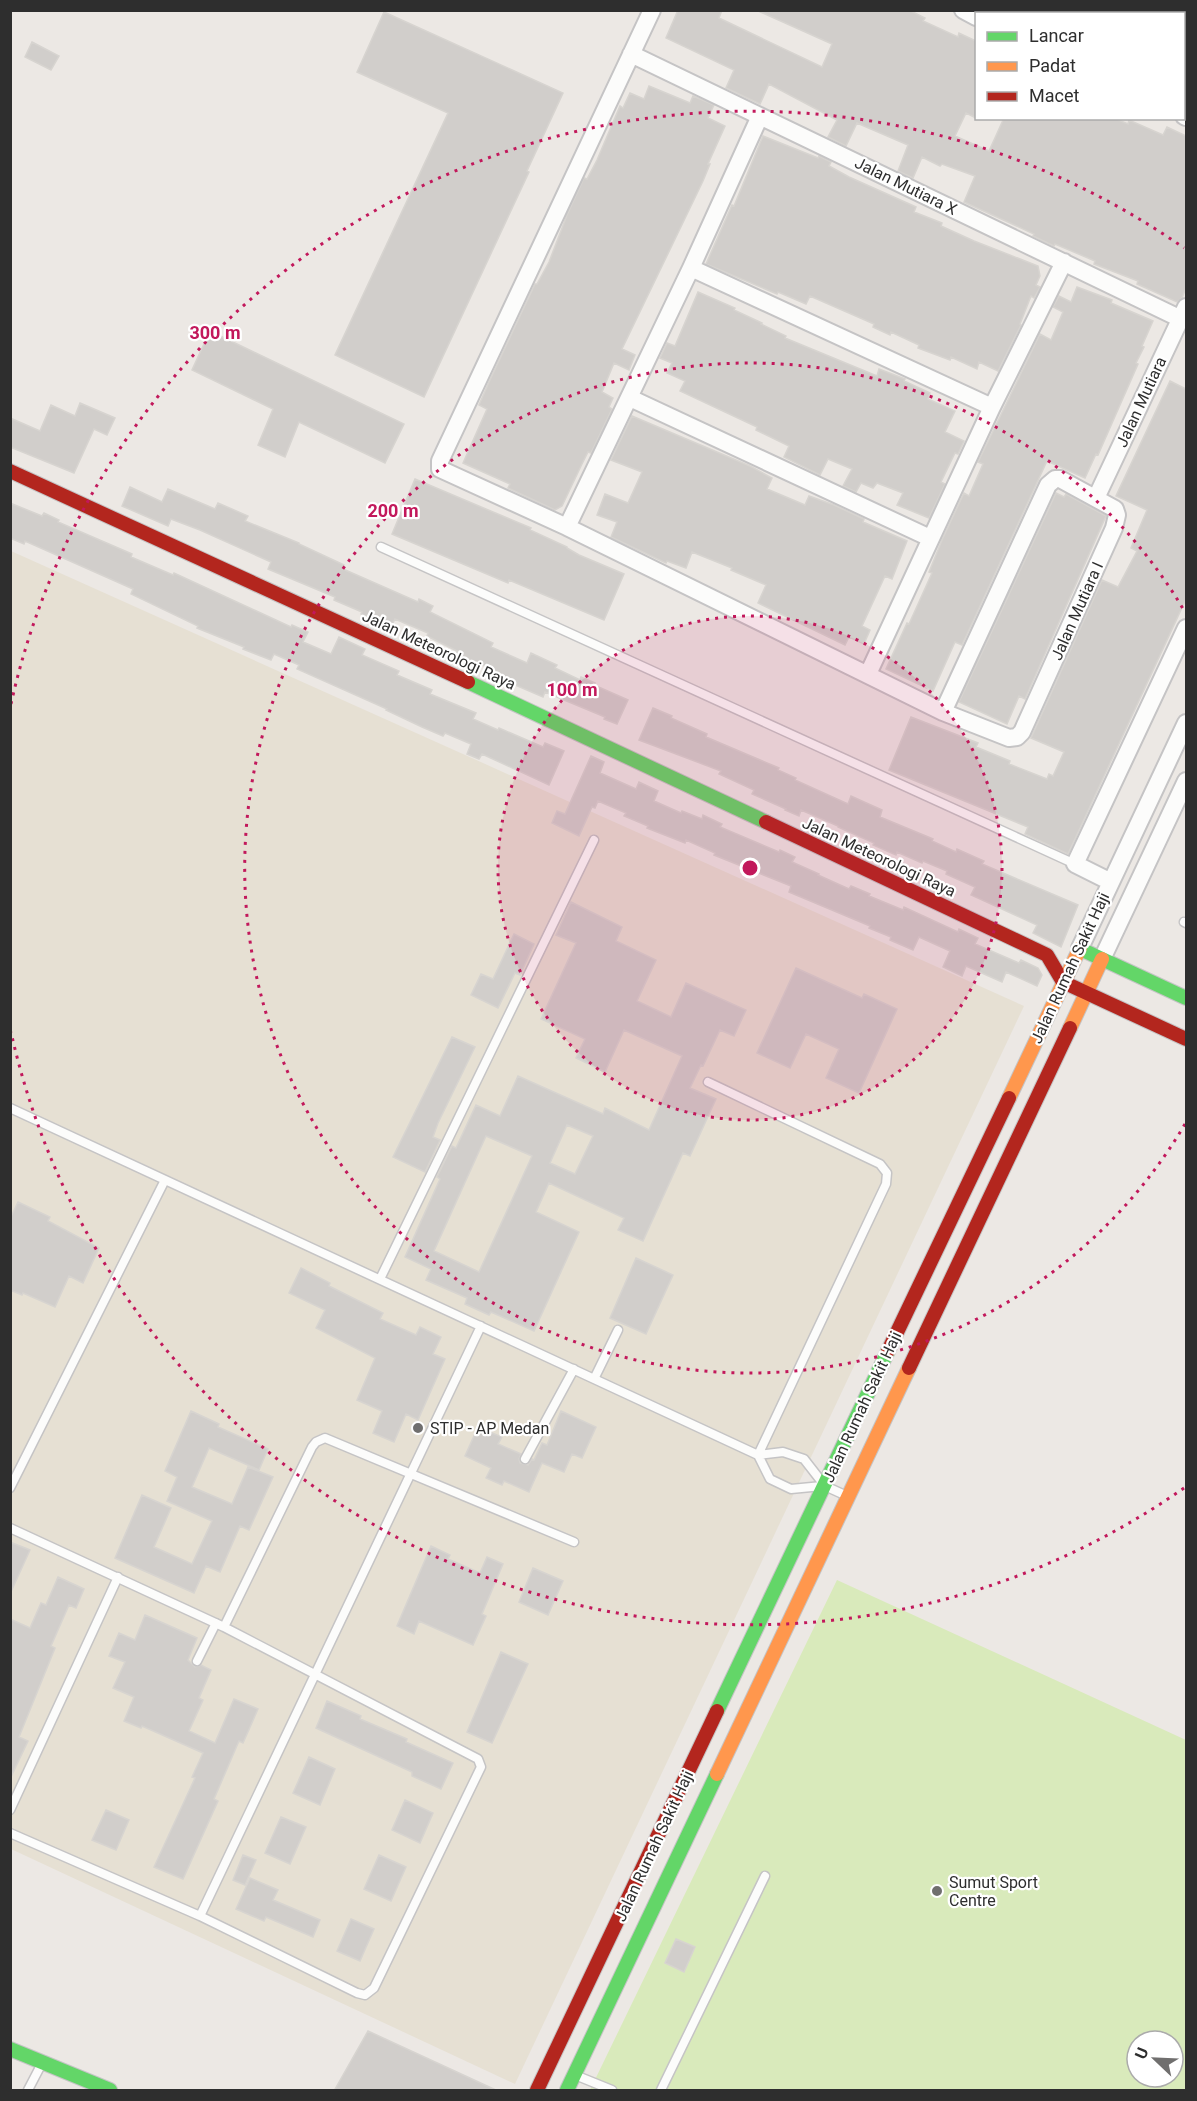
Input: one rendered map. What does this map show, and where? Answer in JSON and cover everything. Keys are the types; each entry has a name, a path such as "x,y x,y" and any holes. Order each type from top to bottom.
{"main road":[{"name":"Jalan Meteorologi Raya","path":"10,471 349,626 1047,955"},
{"path":"1186,998 1080,948 1047,955 1063,982 1186,1039"},
{"name":"Jalan Rumah Sakit Haji","path":"537,2091 1080,948"},
{"name":"Jalan Rumah Sakit Haji","path":"567,2091 1102,959"},
{"path":"12,2055 42,2063 110,2091"}],"street":[{"path":"652,10 439,464 440,469 567,527 943,712 1048,485 1055,479 1060,479 1096,498"},
{"name":"Jalan Mutiara X","path":"631,54 1064,262 1184,313"},
{"path":"567,527 630,398 760,116"},
{"path":"868,674 992,407 1064,262"},
{"path":"691,268 992,407"},
{"name":"Jalan Mutiara","path":"1096,498 1184,313"},
{"path":"630,398 930,538"},
{"name":"Jalan Mutiara I","path":"943,712 1010,738 1017,737 1022,732 1116,522 1115,509 1096,498"},
{"path":"1111,882 1075,864 1186,628"},
{"name":"Jalan Rumah Sakit Haji","path":"1080,948 1186,723"},
{"name":"Jalan Rumah Sakit Haji","path":"1102,959 1186,781"}],"lane":[{"path":"381,547 1075,864"},
{"path":"380,1279 594,840"},
{"path":"708,1082 880,1164 887,1173 886,1184 758,1455"},
{"path":"10,1108 595,1377 758,1455 783,1452 804,1459 825,1486 848,1497"},
{"path":"10,1488 165,1180"},
{"path":"200,1916 481,1326"},
{"path":"595,1377 618,1330"},
{"path":"525,1459 574,1369"},
{"path":"197,1661 220,1625 316,1442 325,1438 574,1542"},
{"path":"758,1455 770,1479 791,1489 825,1486"},
{"path":"10,1528 220,1625 477,1759 481,1764 480,1771 374,1988 368,1994 357,1993 200,1916 10,1833"},
{"path":"10,1810 118,1577"},
{"path":"661,2091 765,1876"},
{"path":"28,2091 42,2063"},
{"path":"575,2075 612,2091"}],"shaded area":[{"name":"STIP - AP Medan","path":"11,551 1024,1006 515,2084 11,1849"}],"green space":[{"name":"Sumut Sport Centre","path":"837,1580 1186,1740 1186,2090 590,2090"}],"building":[{"path":"678,10 722,10 719,18 822,67 832,44 756,10 909,10 925,18 923,21 958,37 959,33 975,41 975,118 966,113 955,136 989,151 1003,120 1119,120 1128,124 1129,120 1163,135 1167,127 1186,136 1186,288 1182,298 1177,302 1137,284 1138,281 1094,264 1095,261 1055,244 1054,246 1033,236 1034,234 964,202 975,176 942,164 940,166 922,157 913,178 898,171 908,145 857,123 846,146 828,137 837,120 769,84 760,104 726,88 734,70 666,38"},
{"path":"384,12 563,93 527,171 529,172 424,397 335,355 448,113 357,72"},
{"path":"32,42 59,56 51,70 25,57"},
{"path":"649,86 690,103 693,96 714,105 708,118 725,126 703,181 622,349 635,355 629,370 614,363 602,392 613,398 609,407 612,409 562,506 555,510 508,488 510,484 463,463 487,409 479,405 535,284 549,262 584,178 587,179 597,160 620,106 623,108 630,93 644,99"},
{"path":"763,136 818,158 819,156 831,162 829,166 849,177 916,207 914,212 942,223 941,226 1038,266 1040,276 1036,285 1040,287 1034,298 1031,296 1021,325 998,371 979,362 977,369 951,357 950,360 918,348 919,345 891,332 890,335 873,327 874,324 810,296 806,304 706,264 732,205 734,206"},
{"path":"1077,287 1112,300 1111,303 1153,321 1136,363 1138,364 1098,455 1096,454 1085,478 1047,461 962,645 955,642 933,691 886,669 932,573 929,572 964,493 969,496 983,464 978,462 1040,334 1051,340 1063,312 1053,307 1059,296 1071,302"},
{"path":"698,292 735,308 734,310 786,336 785,338 877,376 879,369 905,379 904,381 930,393 928,399 955,411 945,432 964,441 958,454 955,453 941,482 945,484 929,518 897,505 903,493 877,483 873,488 861,483 856,492 843,486 852,469 828,459 820,475 784,457 789,446 756,430 757,427 680,391 685,381 667,373 672,363 660,358 667,343 675,346"},
{"path":"210,331 404,424 385,463 299,422 285,457 258,445 273,409 192,370"},
{"path":"1170,381 1186,389 1186,599 1068,854 1025,834 1028,827 889,770 911,717 978,743 976,747 1010,761 1009,764 1047,779 1049,774 1053,776 1064,752 1031,738 1102,580 1118,587 1137,551 1131,548 1147,510 1116,496"},
{"path":"80,403 115,418 107,435 94,429 74,473 10,447 10,418 40,431 51,405 75,416"},
{"path":"632,416 750,466 772,478 767,489 805,505 809,496 834,505 864,519 863,522 907,541 892,579 885,576 862,626 870,630 864,644 849,637 845,645 758,603 766,585 731,570 732,568 692,552 686,568 667,561 666,563 611,537 617,522 597,515 605,494 628,503 642,472 611,460"},
{"path":"415,479 531,528 530,530 579,555 624,574 604,620 509,580 508,583 392,534"},
{"path":"130,487 162,502 168,489 215,509 218,503 248,516 245,521 299,543 344,565 343,569 418,602 419,599 433,606 430,612 493,643 491,647 527,663 531,653 557,665 555,668 580,680 581,677 595,683 594,685 628,700 617,724 545,692 543,697 513,684 512,687 484,674 487,667 456,654 457,651 427,636 428,633 395,619 391,627 334,600 335,597 268,569 271,562 200,530 171,519 168,526 122,506"},
{"path":"1056,493 1064,497 1066,494 1106,516 1025,699 1019,696 1007,724 959,702"},
{"path":"10,503 42,516 44,513 59,520 58,522 132,554 131,557 173,575 174,573 291,627 292,625 308,632 303,642 331,654 339,637 365,649 362,655 399,671 397,675 432,690 430,694 476,713 473,719 543,747 545,743 564,751 549,785 482,754 479,759 467,754 471,744 445,733 443,736 422,727 297,669 299,665 274,654 271,660 243,649 244,647 197,628 198,626 131,594 133,589 25,541 24,544 10,538"},
{"path":"653,708 707,734 706,737 779,768 778,770 796,778 795,780 848,804 851,796 882,810 880,817 933,839 932,841 956,852 957,849 984,861 982,864 1078,905 1061,947 1033,933 1037,925 971,895 975,887 946,874 947,871 897,852 896,855 801,810 799,816 752,794 754,790 719,774 721,771 639,740"},
{"path":"591,756 604,762 600,773 636,789 639,782 658,791 654,801 702,819 703,815 722,824 720,827 795,857 792,862 818,875 849,889 851,886 903,910 904,907 958,932 959,929 978,938 975,944 1019,963 1021,960 1038,968 1042,975 1037,986 1006,972 1002,982 966,966 962,976 943,967 950,951 919,937 913,950 890,940 891,937 869,928 870,926 789,892 791,886 714,855 715,853 686,840 685,843 647,828 648,826 624,816 626,813 598,801 595,808 592,807 579,836 552,823 557,811 565,814"},
{"path":"571,902 622,927 616,941 656,960 637,1001 671,1017 686,983 746,1010 734,1036 720,1030 690,1088 716,1099 690,1156 683,1153 643,1241 618,1230 624,1218 549,1183 536,1212 579,1232 534,1331 491,1312 489,1315 465,1304 467,1298 426,1280 431,1269 405,1257 440,1179 437,1177 452,1146 456,1148 476,1105 500,1116 518,1076 603,1114 605,1108 649,1130 682,1056 624,1030 605,1072 576,1058 585,1039 541,1019 576,943 556,935","holes":["567,1125 593,1136 575,1174 550,1163","486,1136 532,1156 479,1272 434,1251"]},
{"path":"514,934 534,944 520,975 515,973 498,1008 471,995 481,974 493,979"},
{"path":"796,968 862,998 864,994 897,1009 859,1093 826,1078 839,1049 806,1034 790,1068 757,1053"},
{"path":"452,1037 475,1047 438,1123 433,1137 440,1140 425,1172 393,1157"},
{"path":"18,1202 50,1217 48,1221 99,1248 83,1283 69,1276 55,1307 10,1290 10,1219"},
{"path":"636,1258 673,1275 646,1334 610,1318"},
{"path":"301,1268 330,1283 329,1286 383,1313 380,1319 416,1335 420,1327 441,1337 433,1354 445,1359 418,1420 406,1414 394,1442 373,1433 382,1411 357,1400 375,1358 316,1328 325,1310 289,1293"},
{"path":"191,1411 219,1424 218,1427 268,1449 259,1470 209,1448 192,1487 232,1504 248,1467 273,1477 249,1530 240,1526 220,1572 206,1566 194,1593 115,1558 142,1495 171,1508 154,1547 192,1564 212,1521 167,1501 177,1477 165,1471"},
{"path":"561,1411 596,1427 582,1458 572,1454 564,1472 542,1463 529,1492 504,1481 502,1485 486,1478 491,1468 465,1456 478,1427 502,1437 498,1444 521,1454 520,1463 528,1465 532,1459 534,1460 542,1443 547,1445"},
{"path":"10,1542 30,1550 10,1594"},
{"path":"431,1546 450,1555 448,1559 480,1573 487,1557 503,1564 482,1614 486,1616 473,1645 419,1621 414,1634 397,1626"},
{"path":"533,1568 563,1581 548,1615 519,1602"},
{"path":"58,1577 84,1589 76,1608 69,1605 51,1646 55,1648 19,1737 28,1741 10,1779 10,1619 30,1628 41,1603 46,1605"},
{"path":"145,1615 197,1638 188,1660 195,1667 201,1665 211,1670 199,1698 203,1700 189,1731 215,1743 234,1699 258,1709 243,1743 239,1741 214,1799 218,1801 183,1879 154,1867 195,1778 192,1777 203,1753 142,1726 141,1728 124,1721 134,1697 113,1688 125,1662 109,1656 119,1633 135,1640"},
{"path":"501,1652 528,1664 492,1743 467,1732"},
{"path":"327,1701 361,1716 360,1719 407,1739 406,1742 453,1763 441,1789 412,1776 412,1772 316,1728"},
{"path":"309,1757 335,1769 320,1805 293,1793"},
{"path":"405,1800 433,1813 420,1843 392,1830"},
{"path":"106,1810 129,1820 116,1850 92,1840"},
{"path":"281,1817 306,1827 290,1864 265,1853"},
{"path":"243,1855 256,1860 245,1885 233,1880"},
{"path":"379,1855 406,1867 391,1901 364,1889"},
{"path":"250,1878 278,1890 273,1900 320,1920 313,1937 266,1917 264,1921 236,1909"},
{"path":"351,1919 374,1929 360,1961 337,1951"},
{"path":"676,1939 695,1947 684,1972 665,1963"},
{"path":"368,2031 498,2091 334,2091"}],"traffic: fast":[{"path":"468,682 766,822"},
{"path":"1087,952 1186,998"},
{"path":"717,1711 888,1351"},
{"path":"567,2090 717,1774"},
{"path":"10,2049 110,2090"}],"traffic: slow":[{"path":"1009,1098 1080,948"},
{"path":"1070,1028 1102,959"},
{"path":"717,1774 909,1368"}],"traffic: jam":[{"path":"10,471 468,682"},
{"path":"766,822 1047,955 1063,982 1186,1039"},
{"path":"909,1368 1070,1028"},
{"path":"888,1351 1009,1098"},
{"path":"537,2090 717,1711"}],"place":[{"name":"STIP - AP Medan","path":"418,1428"},
{"name":"Sumut Sport Centre","path":"937,1891"}]}
